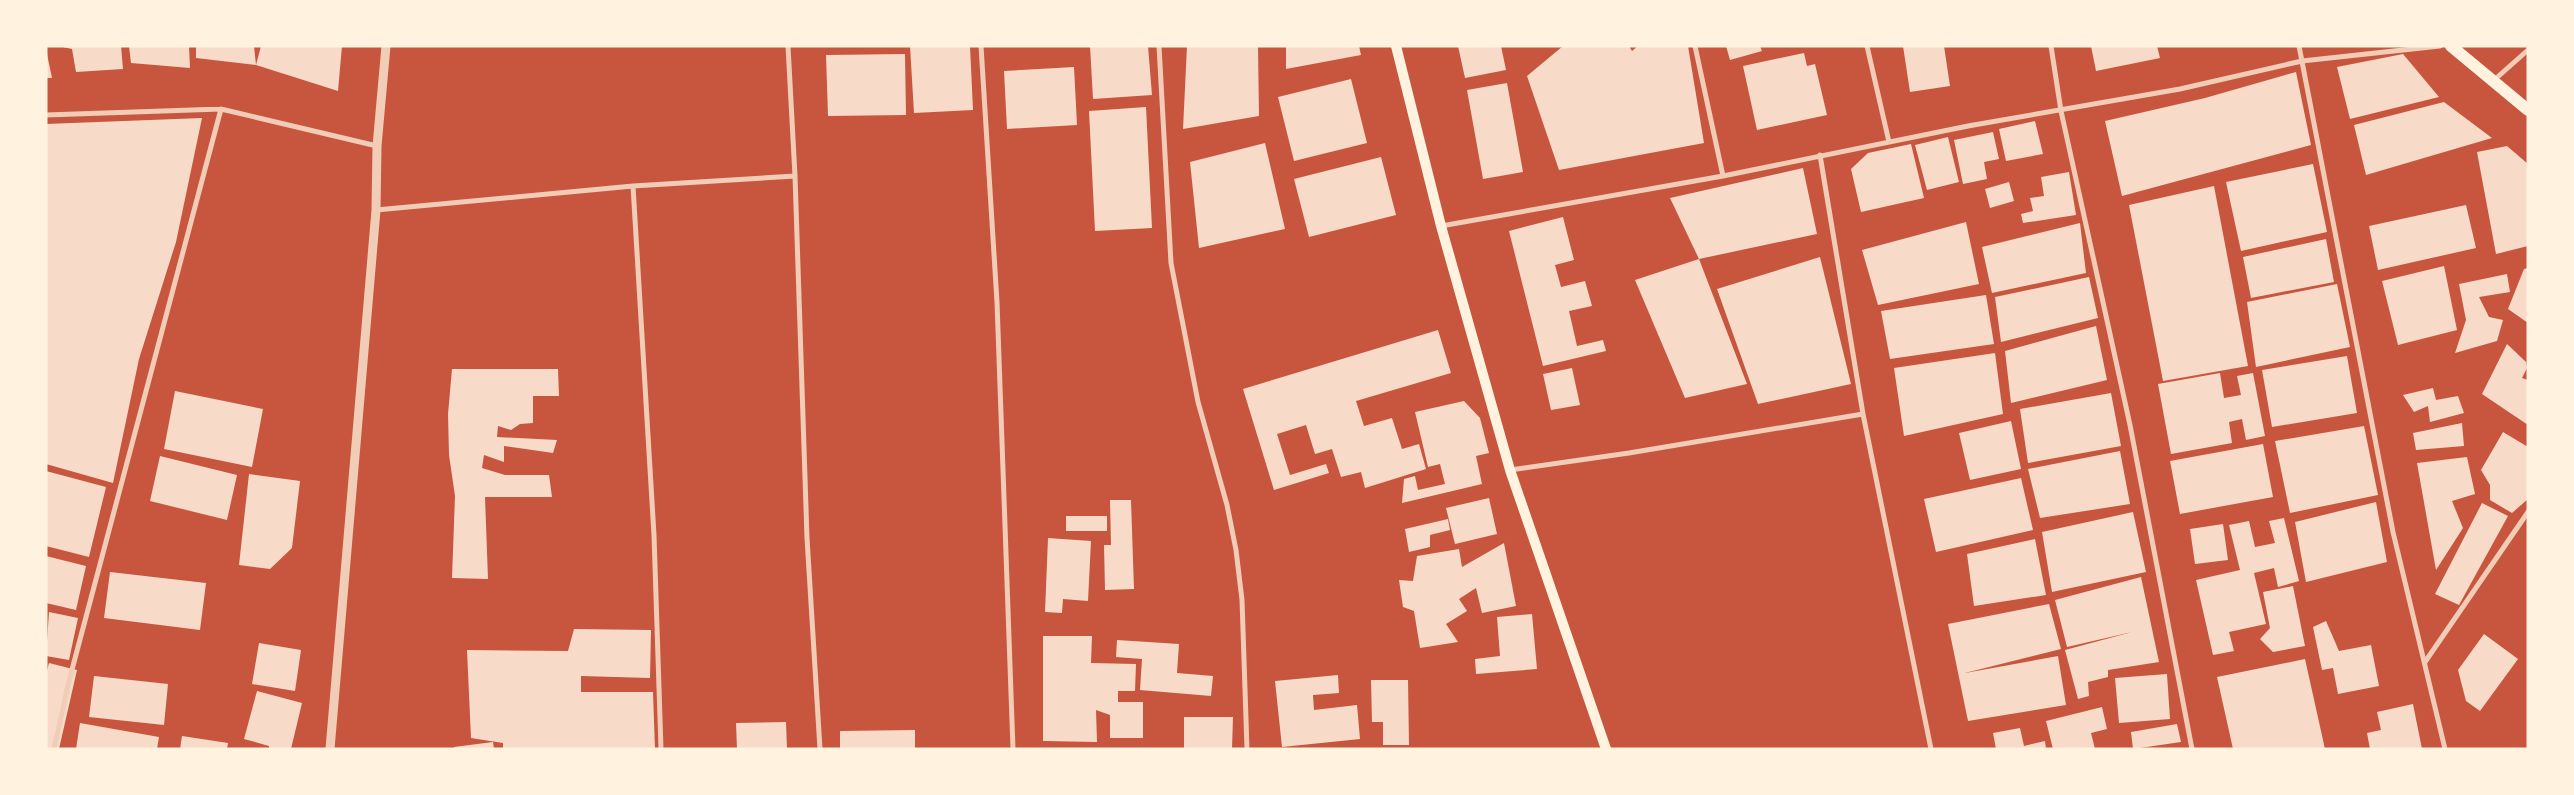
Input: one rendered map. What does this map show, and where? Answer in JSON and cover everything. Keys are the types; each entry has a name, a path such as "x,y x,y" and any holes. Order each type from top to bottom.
{"main road":[{"path":"1396,46 1441,226 1510,470 1606,749"},
{"path":"2451,46 2528,110"}],"street":[{"path":"330,749 376,210 377,146 386,46"},
{"path":"788,46 795,176 806,538 820,749"},
{"path":"980,46 997,302 1013,749"},
{"path":"1158,46 1170,263 1198,402 1227,505 1236,550 1242,600 1247,749"},
{"path":"1695,46 1723,176"},
{"path":"1867,46 1889,142"},
{"path":"2051,46 2061,111 2130,425 2192,749"},
{"path":"2299,46 2393,532 2445,749"},
{"path":"1441,226 1723,176 1889,142 2180,89 2302,61 2440,46"},
{"path":"2493,81 2528,50"},
{"path":"46,115 221,109 377,146"},
{"path":"54,749 69,680 221,109"},
{"path":"1820,156 1863,414 1931,749"},
{"path":"376,210 633,186 795,176"},
{"path":"633,186 653,515 661,749"},
{"path":"1510,470 1630,453 1863,414"},
{"path":"2425,662 2528,512"}],"building":[{"path":"58,46 121,46 123,69 76,72 72,49"},
{"path":"129,46 189,46 190,68 131,63"},
{"path":"196,46 254,46 256,65 196,58"},
{"path":"261,46 342,46 338,91 256,65"},
{"path":"910,46 970,46 973,110 914,113"},
{"path":"1090,46 1148,46 1152,95 1093,99"},
{"path":"1187,46 1258,46 1259,116 1183,129"},
{"path":"1286,46 1359,46 1361,55 1286,69"},
{"path":"1458,46 1501,46 1506,70 1465,78"},
{"path":"1563,46 1629,46 1632,51 1638,46 1688,46 1704,143 1559,170 1527,76"},
{"path":"1726,46 1760,46 1762,51 1730,60"},
{"path":"1903,46 1944,46 1950,86 1910,92"},
{"path":"2091,46 2157,46 2160,58 2096,71"},
{"path":"1804,53 1807,66 1815,64 1827,115 1757,130 1743,66"},
{"path":"47,54 52,78 46,78"},
{"path":"905,54 906,115 828,116 826,55"},
{"path":"2403,54 2439,97 2350,119 2337,67"},
{"path":"1074,67 1077,125 1007,129 1004,71"},
{"path":"2296,72 2311,145 2122,196 2105,121 2205,98"},
{"path":"1351,79 1367,143 1294,161 1278,97"},
{"path":"1507,83 1523,172 1483,179 1467,90"},
{"path":"2444,102 2492,138 2366,175 2354,125"},
{"path":"1146,107 1152,228 1095,231 1089,111"},
{"path":"202,118 176,242 139,359 113,483 46,464 46,124"},
{"path":"2035,121 2043,154 2006,161 1999,129"},
{"path":"1993,132 1999,159 1984,162 1987,179 1963,184 1954,140"},
{"path":"1948,137 1959,182 1927,190 1915,145"},
{"path":"1265,143 1285,229 1199,248 1190,162"},
{"path":"1911,144 1924,198 1861,212 1851,169 1868,153"},
{"path":"2507,146 2528,164 2528,246 2496,254 2477,152"},
{"path":"1381,157 1396,215 1309,237 1294,179"},
{"path":"2313,164 2327,232 2241,251 2226,182"},
{"path":"1803,168 1817,234 1699,259 1670,198"},
{"path":"2069,172 2076,215 2023,223 2021,214 2033,211 2030,198 2044,196 2041,177"},
{"path":"2009,182 2014,201 1990,208 1985,189"},
{"path":"2214,186 2248,366 2163,381 2129,205"},
{"path":"2466,205 2476,248 2378,270 2369,226"},
{"path":"1563,217 1574,260 1555,265 1561,287 1585,281 1592,306 1569,311 1577,346 1603,340 1606,351 1543,366 1509,231"},
{"path":"1966,222 1979,284 1878,305 1862,250"},
{"path":"2080,223 2086,273 1992,293 1982,247"},
{"path":"2326,239 2334,282 2251,298 2243,257"},
{"path":"1820,257 1851,384 1758,404 1717,289"},
{"path":"1699,259 1747,384 1685,398 1635,280"},
{"path":"2444,266 2457,330 2398,345 2382,281"},
{"path":"2528,268 2528,323 2508,309 2524,269"},
{"path":"2507,274 2510,292 2479,297 2489,317 2503,320 2497,341 2455,353 2466,320 2459,284"},
{"path":"2089,277 2098,318 2001,342 1995,297"},
{"path":"2337,284 2350,347 2256,367 2247,302"},
{"path":"1986,295 1994,344 1890,359 1881,311"},
{"path":"2096,326 2107,380 2011,403 2005,351"},
{"path":"1438,330 1451,373 1356,401 1364,426 1392,418 1402,449 1419,444 1426,469 1365,488 1361,472 1341,477 1332,449 1315,454 1306,425 1277,434 1290,475 1326,464 1329,473 1274,490 1243,389"},
{"path":"2507,344 2526,362 2527,368 2522,378 2528,380 2528,425 2482,394"},
{"path":"1995,353 2003,414 1904,436 1894,368"},
{"path":"2347,356 2357,413 2272,427 2262,370"},
{"path":"1572,368 1580,405 1551,410 1543,374"},
{"path":"452,369 558,369 559,396 533,396 533,423 520,424 511,430 498,426 497,437 557,440 553,453 504,446 504,462 484,455 482,468 505,475 549,475 552,497 485,497 488,579 452,578 455,496 449,455 448,414"},
{"path":"2220,373 2224,398 2241,395 2237,376 2253,373 2265,436 2246,440 2242,419 2229,422 2232,443 2171,454 2158,384"},
{"path":"2433,388 2436,400 2458,396 2464,413 2430,422 2428,406 2414,412 2403,395"},
{"path":"175,391 263,409 252,467 164,449"},
{"path":"2111,393 2121,446 2028,463 2020,409"},
{"path":"1464,401 1480,418 1489,453 1476,456 1482,484 1402,503 1404,479 1415,476 1418,490 1445,484 1440,464 1428,467 1415,412"},
{"path":"2011,421 2021,469 1970,480 1959,433"},
{"path":"2462,423 2464,446 2416,450 2413,433"},
{"path":"2364,426 2378,495 2290,513 2275,441"},
{"path":"2503,432 2528,447 2528,499 2512,513 2490,500 2490,485 2481,470"},
{"path":"2263,444 2273,497 2180,514 2170,461"},
{"path":"2120,451 2130,504 2040,518 2028,469"},
{"path":"160,456 237,475 227,520 150,501"},
{"path":"2467,457 2475,494 2452,501 2463,528 2436,570 2417,463"},
{"path":"46,471 106,487 89,557 46,546"},
{"path":"249,474 300,481 292,548 270,569 239,565"},
{"path":"2021,478 2033,530 1936,552 1924,499"},
{"path":"1489,498 1497,534 1455,544 1446,508"},
{"path":"1110,500 1131,500 1134,589 1105,590 1104,545 1111,545"},
{"path":"2376,502 2387,562 2306,582 2295,522"},
{"path":"2482,503 2508,516 2459,605 2435,594"},
{"path":"2133,512 2146,572 2052,592 2042,532"},
{"path":"1066,516 1107,516 1107,531 1066,531"},
{"path":"2284,518 2299,581 2278,587 2274,568 2254,573 2266,624 2229,632 2234,651 2213,655 2196,580 2240,570 2229,525 2249,521 2255,547 2275,543 2269,521"},
{"path":"1448,519 1450,530 1430,535 1430,547 1409,552 1405,529"},
{"path":"2223,524 2228,560 2195,564 2190,529"},
{"path":"1048,538 1091,541 1088,601 1063,599 1062,613 1045,612"},
{"path":"2035,539 2046,595 1974,606 1967,554"},
{"path":"1504,543 1516,606 1482,613 1476,588 1459,599 1467,611 1446,624 1458,642 1420,648 1414,611 1403,607 1399,580 1413,581 1417,556 1459,549 1462,567"},
{"path":"46,556 86,566 76,610 46,603"},
{"path":"110,572 206,583 200,630 104,618"},
{"path":"2141,577 2159,662 2108,670 2108,677 2088,682 2089,696 2078,699 2065,650 2132,632 2067,647 2055,600"},
{"path":"2293,586 2305,646 2273,652 2260,639 2270,628 2263,592"},
{"path":"2049,604 2061,649 1965,673 2058,656 2066,705 1968,721 1948,624"},
{"path":"49,612 78,618 69,660 46,656"},
{"path":"1532,614 1537,669 1476,674 1475,659 1500,656 1497,617"},
{"path":"2326,621 2339,651 2371,645 2379,686 2338,694 2333,668 2322,670 2313,627"},
{"path":"574,629 651,630 650,678 581,676 581,692 653,692 655,749 503,749 503,743 471,738 467,650 568,651"},
{"path":"2484,634 2518,659 2480,711 2466,701 2458,670"},
{"path":"1043,636 1092,636 1091,663 1136,664 1135,691 1118,691 1118,702 1143,702 1143,738 1110,738 1110,715 1096,710 1097,742 1043,741"},
{"path":"1117,640 1179,644 1177,673 1213,676 1211,696 1140,690 1142,659 1116,657"},
{"path":"259,643 301,650 295,691 252,684"},
{"path":"2305,659 2325,749 2233,749 2217,677"},
{"path":"49,663 77,670 59,749 46,749 46,674"},
{"path":"2167,674 2170,719 2119,723 2115,678"},
{"path":"1338,675 1339,693 1313,695 1314,710 1357,705 1360,739 1282,747 1275,681"},
{"path":"94,676 168,684 164,725 89,717"},
{"path":"1371,680 1408,680 1409,745 1383,745 1383,722 1372,722"},
{"path":"257,691 302,703 291,749 269,749 269,746 244,739"},
{"path":"2413,704 2422,749 2370,749 2367,733 2381,730 2377,712"},
{"path":"2102,707 2107,729 2091,733 2095,749 2053,749 2046,721"},
{"path":"1184,717 1233,717 1232,749 1184,749"},
{"path":"786,722 787,749 737,749 736,723"},
{"path":"80,723 159,737 157,749 76,749"},
{"path":"2177,724 2181,742 2133,749 2131,732"},
{"path":"2020,728 2024,746 2045,741 2046,749 1996,749 1993,733"},
{"path":"915,730 915,749 840,749 840,731"},
{"path":"182,736 228,743 227,749 180,749"},
{"path":"493,742 494,749 454,749 454,747"}]}
